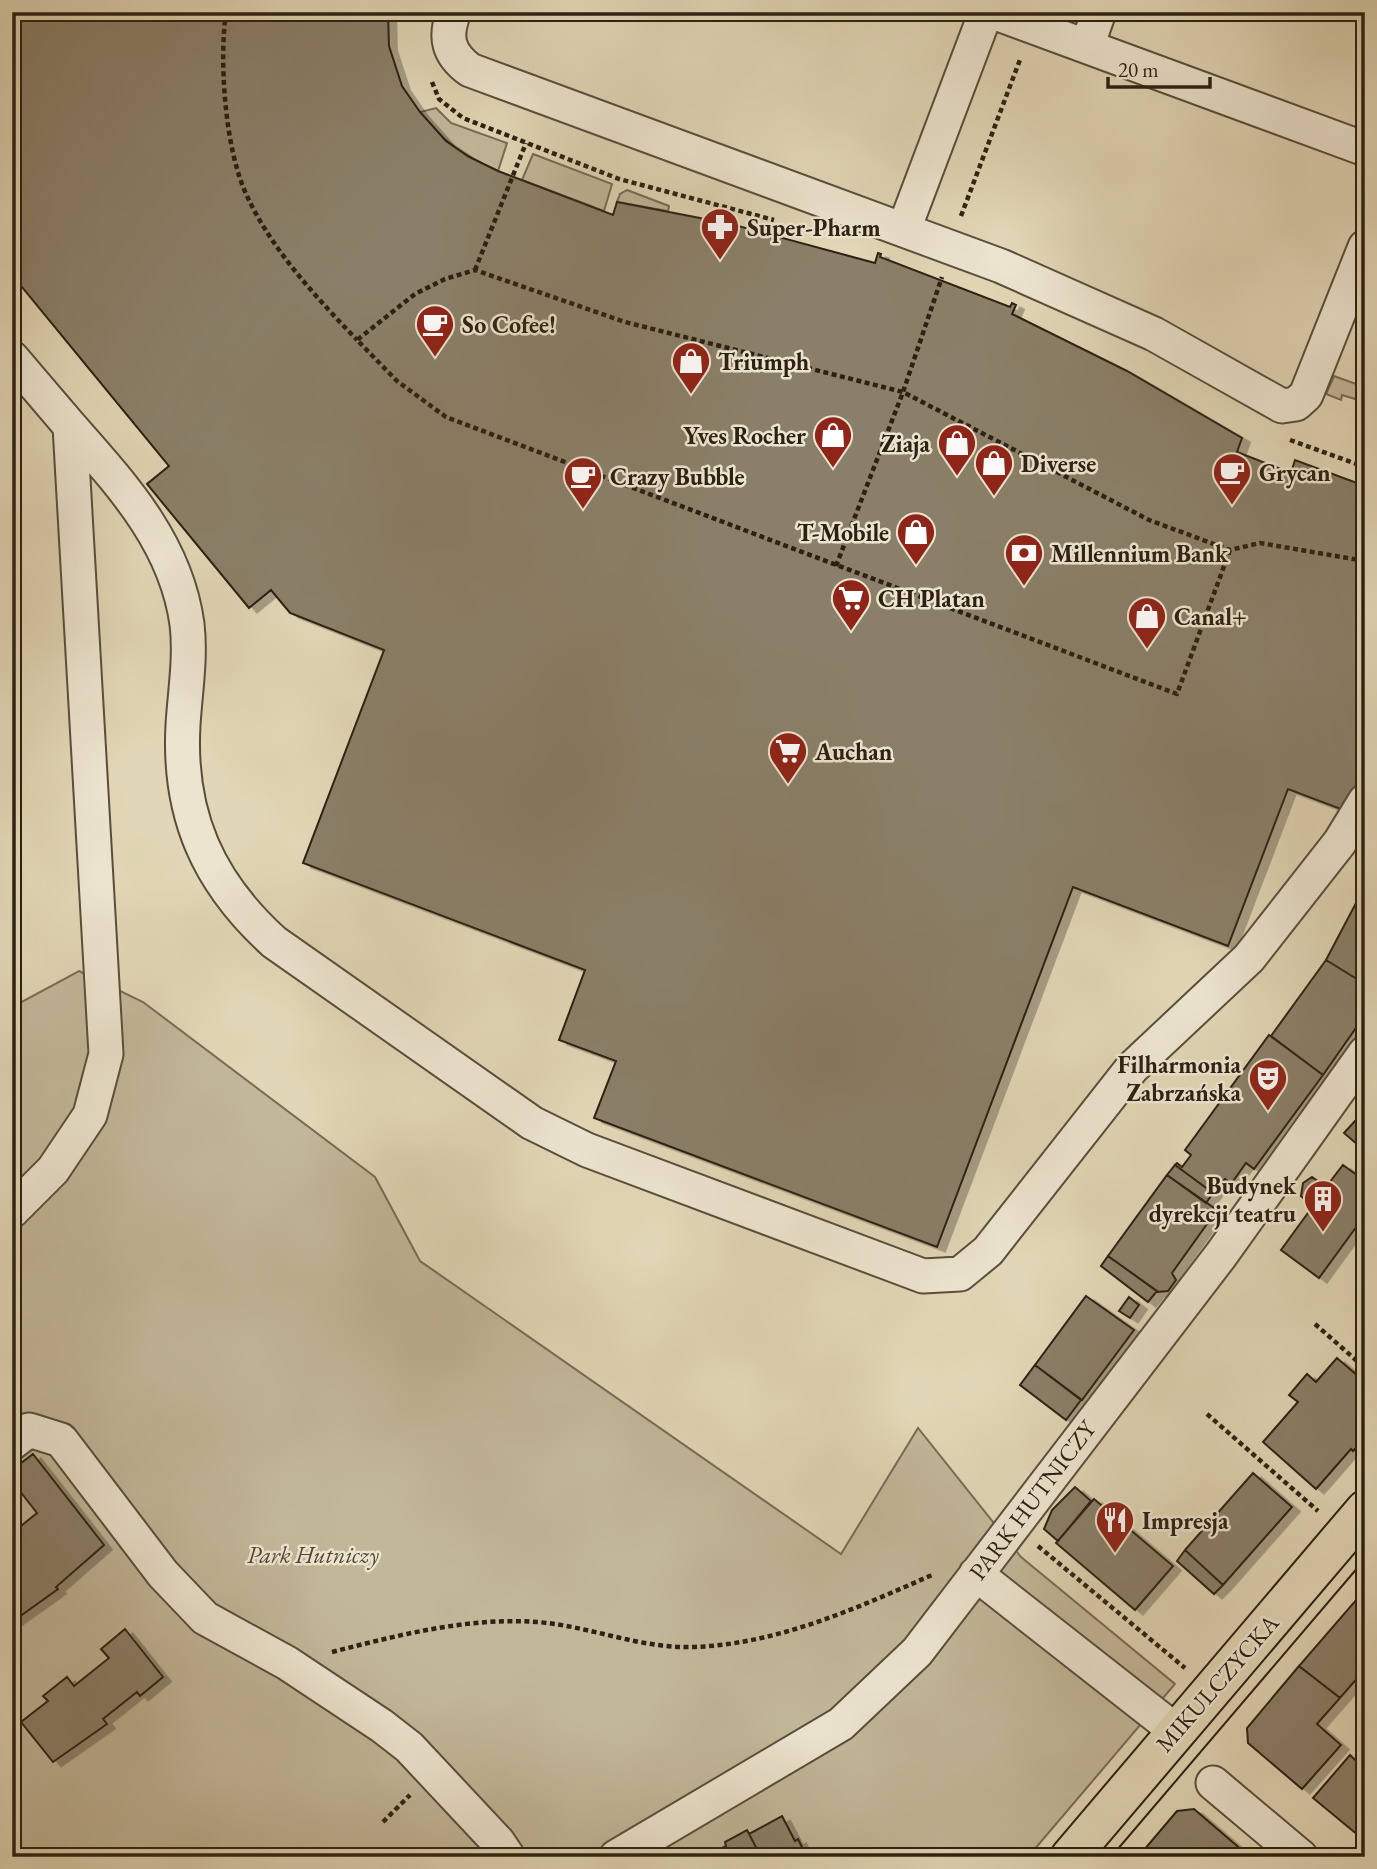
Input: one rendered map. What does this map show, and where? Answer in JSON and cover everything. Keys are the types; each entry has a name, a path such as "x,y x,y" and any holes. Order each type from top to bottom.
{"main road":[{"name":"MIKULCZYCKA","path":"1069,1857 1365,1510"}],"street":[{"path":"454,12 447,43 456,60 470,70 950,246 1114,315 1282,406 1296,404 1306,395 1365,247"},
{"path":"904,229 986,12"},
{"path":"993,12 1365,149"},
{"path":"1087,46 1099,12"},
{"path":"12,358 143,513 165,552 187,624 188,657 182,767 191,811 200,846 219,881 243,914 274,942 532,1123 587,1150 923,1276 960,1274 988,1251 1132,1068 1249,958 1340,842 1365,801"},
{"path":"12,1211 53,1170 90,1115 106,1054 70,426"},
{"name":"PARK HUTNICZY","path":"616,1857 841,1724 917,1652 1221,1255 1365,1053"},
{"path":"12,1443 29,1430 61,1440 163,1574 205,1618 288,1663 409,1747 498,1842 508,1857"},
{"path":"976,1574 1176,1731"},
{"path":"1213,1783 1301,1857"}],"path":[{"path":"226,12 222,40 227,121 246,195 287,260 357,340 397,381 446,417 1177,694 1230,550"},
{"path":"950,246 1033,26"},
{"path":"429,77 439,99 463,118 620,179 779,222"},
{"path":"475,270 526,143"},
{"path":"357,340 415,294 445,279 475,270 625,322 903,392 1149,520 1230,550 1260,544 1365,561"},
{"path":"836,566 903,392 941,281"},
{"path":"1287,439 1365,467"},
{"path":"1315,1324 1365,1368"},
{"path":"1207,1414 1327,1518"},
{"path":"1013,1525 1193,1676"},
{"path":"288,1663 440,1628 498,1622 540,1622 653,1646 695,1647 774,1637 866,1604 937,1572"}],"green space":[{"path":"436,108 451,123 507,143 498,171 455,147 436,131 420,112"},
{"path":"533,154 612,184 604,211 522,180"},
{"path":"627,190 669,206 668,211 617,202 620,194"},
{"path":"1365,362 1365,398 1357,395 1355,399 1342,395 1341,400 1326,394 1334,376 1356,384"},
{"name":"Park Hutniczy","path":"79,971 143,1002 375,1177 420,1261 841,1554 918,1428 1021,1557 1175,1684 1028,1857 12,1857 12,1007"}],"building":[{"name":"CH Platan","path":"12,12 388,12 389,46 402,86 420,112 446,141 469,157 498,171 613,215 617,202 731,224 875,263 878,253 881,254 880,257 1010,307 1012,303 1016,305 1012,314 1127,371 1242,438 1237,452 1291,473 1295,460 1365,486 1365,761 1346,811 1288,789 1228,946 1073,887 937,1247 594,1118 616,1061 559,1040 585,970 303,863 384,650 290,613 271,590 249,608 147,484 169,466 12,275"},
{"path":"1365,886 1365,984 1326,960"},
{"path":"1326,960 1365,984 1365,1015 1323,1075 1271,1036"},
{"path":"1269,1035 1323,1075 1254,1169 1246,1163 1231,1184 1225,1179 1213,1193 1175,1165 1177,1163 1182,1167 1191,1155 1185,1150"},
{"path":"1365,1110 1365,1151 1344,1133"},
{"path":"1175,1165 1213,1193 1206,1203 1167,1175"},
{"name":"Budynek dyrekcji teatru","path":"1343,1165 1365,1181 1365,1215 1319,1278 1281,1250 1313,1206 1301,1196 1303,1183 1312,1177 1326,1187"},
{"path":"1167,1175 1217,1210 1172,1273 1176,1280 1168,1291 1158,1292 1108,1256"},
{"path":"1108,1256 1157,1291 1148,1302 1101,1266"},
{"path":"1086,1296 1134,1330 1082,1400 1035,1365"},
{"path":"1129,1297 1139,1305 1130,1318 1119,1311"},
{"path":"1337,1358 1365,1382 1365,1439 1353,1451 1351,1449 1316,1489 1263,1442 1298,1402 1289,1395 1307,1374 1316,1382"},
{"path":"1035,1365 1081,1400 1066,1420 1020,1385"},
{"path":"33,1454 104,1545 56,1587 58,1589 12,1622 12,1529 16,1530 37,1513 12,1481 12,1470"},
{"path":"1253,1473 1292,1507 1223,1585 1185,1550"},
{"path":"1075,1487 1091,1501 1058,1541 1044,1529 1052,1510"},
{"path":"1094,1499 1173,1566 1135,1610 1056,1543"},
{"path":"1185,1550 1223,1585 1214,1594 1177,1561"},
{"path":"1363,1592 1365,1679 1360,1675 1340,1698 1299,1666"},
{"path":"125,1629 163,1677 140,1696 137,1692 103,1719 107,1724 53,1762 21,1722 48,1701 43,1696 67,1677 74,1686 109,1658 101,1649"},
{"path":"1299,1666 1340,1698 1317,1724 1341,1745 1302,1789 1248,1743 1247,1728"},
{"path":"1350,1755 1365,1769 1365,1841 1313,1798"},
{"path":"1194,1809 1250,1857 1138,1857 1177,1811"},
{"path":"782,1816 807,1857 761,1857 749,1834"},
{"path":"747,1830 761,1857 705,1857 726,1846 725,1842"}],"tram line":[{"path":"1111,1857 1365,1559"}],"place":[{"name":"Super-Pharm","path":"720,261"},
{"name":"So Cofee!","path":"435,358"},
{"name":"Triumph","path":"691,395"},
{"name":"Yves Rocher","path":"833,469"},
{"name":"Ziaja","path":"957,477"},
{"name":"Diverse","path":"994,497"},
{"name":"Grycan","path":"1232,506"},
{"name":"Crazy Bubble","path":"583,510"},
{"name":"T-Mobile","path":"916,566"},
{"name":"Millennium Bank","path":"1024,587"},
{"name":"CH Platan","path":"851,632"},
{"name":"Canal+","path":"1147,650"},
{"name":"Auchan","path":"788,785"},
{"name":"Filharmonia Zabrzańska","path":"1268,1112"},
{"name":"Budynek dyrekcji teatru","path":"1323,1233"},
{"name":"Impresja","path":"1115,1554"}]}
